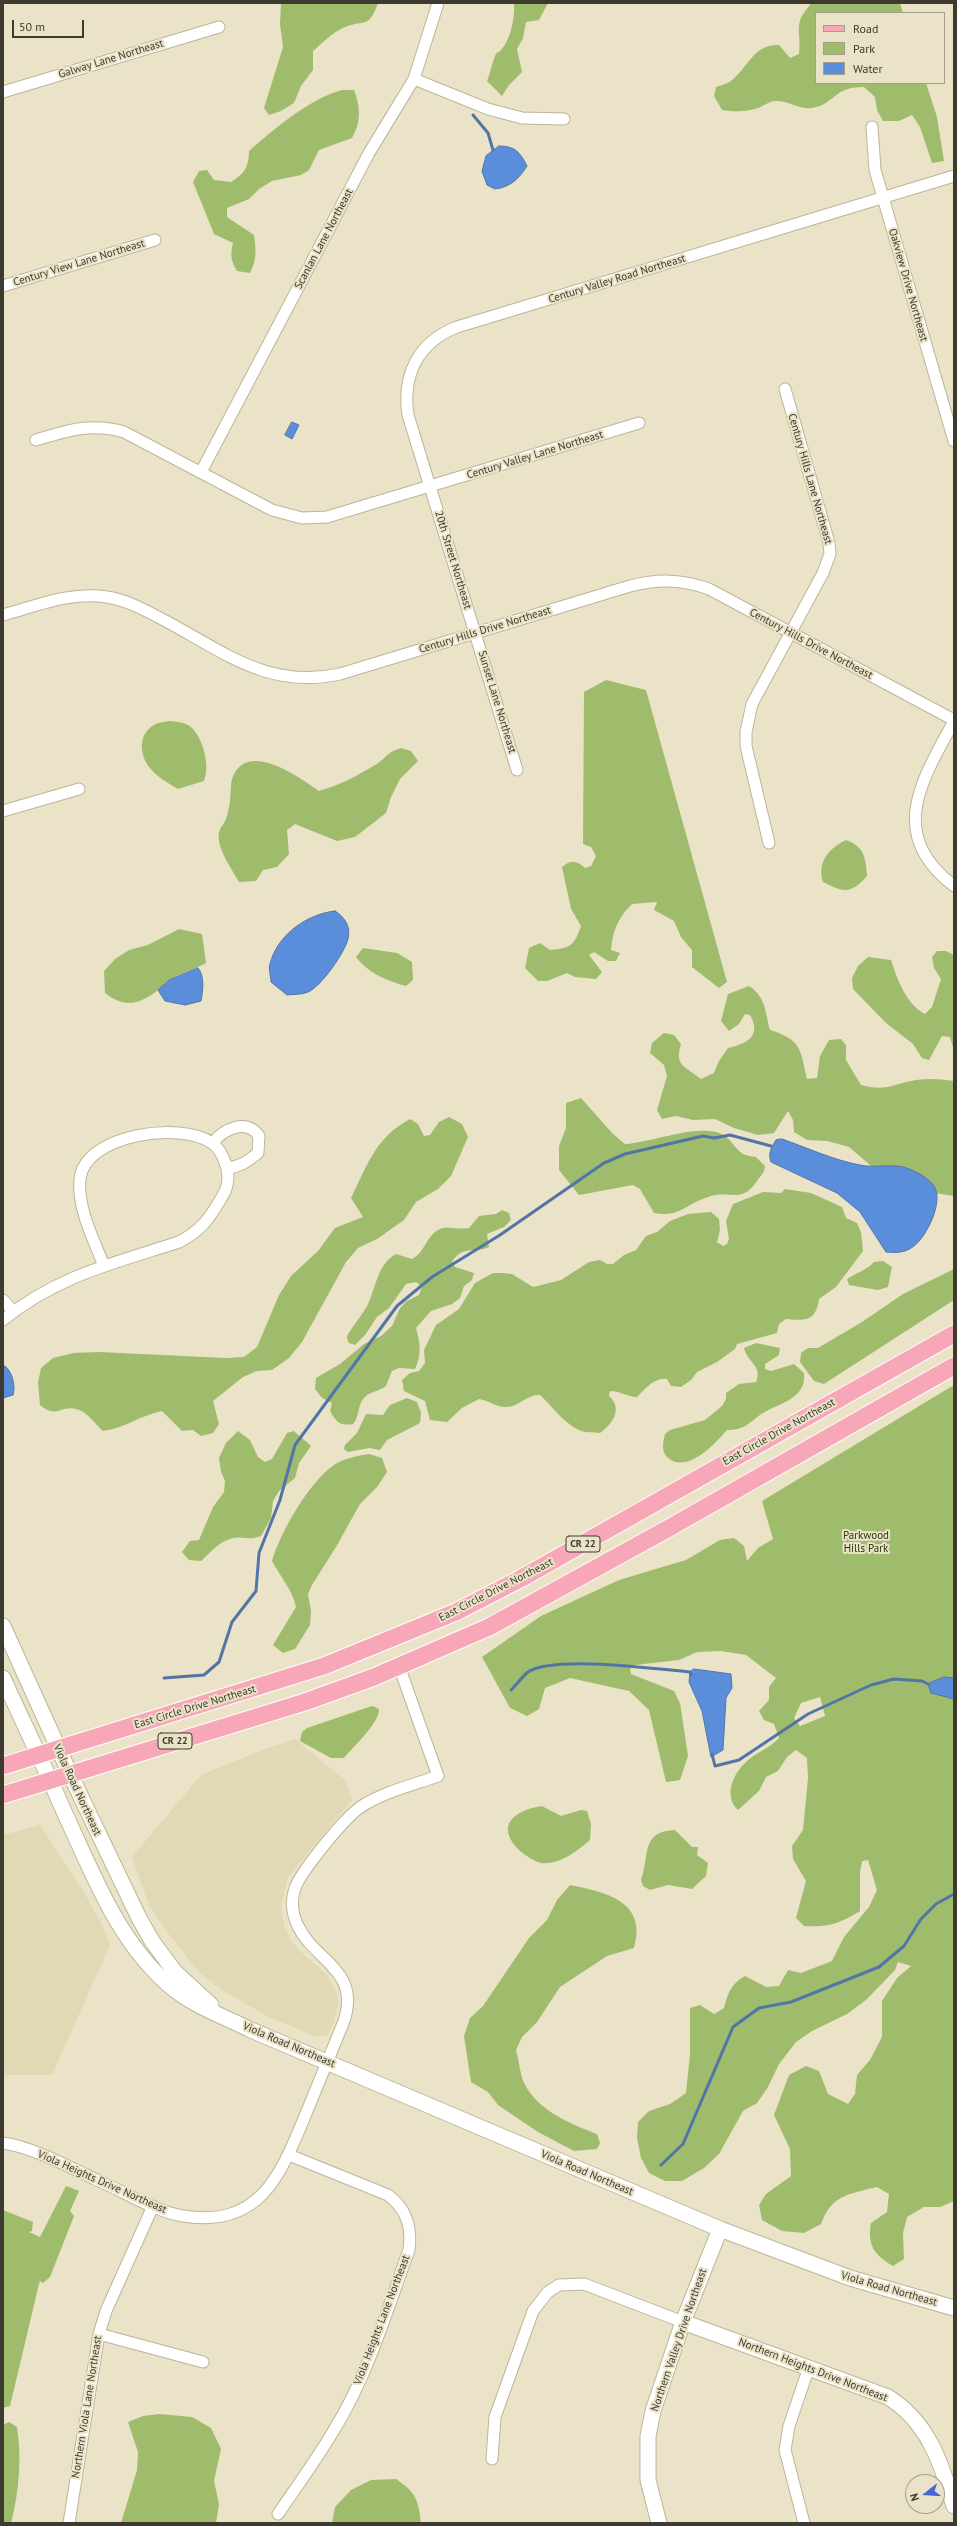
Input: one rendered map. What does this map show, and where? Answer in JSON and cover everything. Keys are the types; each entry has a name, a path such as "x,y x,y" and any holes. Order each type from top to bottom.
{"main road":[{"name":"East Circle Drive Northeast","path":"3,1766 324,1666 456,1612 522,1578 954,1334"},
{"name":"CR 22","path":"3,1795 293,1706 399,1666 489,1627 531,1605 954,1366"},
{"name":"Viola Road Northeast","path":"3,1626 122,1884 152,1941 175,1972 227,2018"},
{"name":"Viola Road Northeast","path":"3,1678 95,1880 133,1947 169,1986 208,2011 720,2229 843,2276 954,2308"},
{"name":"Northern Valley Drive Northeast","path":"659,2523 648,2480 648,2436 661,2385 683,2322 720,2229"},
{"name":"Northern Heights Drive Northeast","path":"683,2322 888,2397 902,2406 918,2424 935,2449 954,2506"}],"street":[{"name":"Scanlan Lane Northeast","path":"201,472 369,153 414,79 438,3"},
{"name":"Galway Lane Northeast","path":"3,92 219,26"},
{"path":"414,79 488,110 522,118 564,118"},
{"name":"Oakview Drive Northeast","path":"872,127 873,160 882,198 954,441"},
{"name":"Century Valley Road Northeast","path":"431,487 408,415 406,388 419,355 437,337 457,327 954,176"},
{"name":"Century View Lane Northeast","path":"3,286 155,240"},
{"name":"Century Hills Lane Northeast","path":"768,843 746,746 746,732 752,704 823,573 830,554 829,542 784,389"},
{"name":"Century Valley Lane Northeast","path":"36,440 82,427 109,427 124,432 272,510 302,518 327,517 431,487 639,423"},
{"name":"20th Street Northeast","path":"431,487 476,634"},
{"name":"Century Hills Drive Northeast","path":"3,615 66,598 84,595 106,597 138,607 258,670 304,679 340,674 476,634 630,586 667,580 692,583 709,589 954,721"},
{"name":"Sunset Lane Northeast","path":"476,634 518,770"},
{"path":"954,721 923,776 915,806 915,823 924,853 938,872 954,886"},
{"path":"3,811 79,789"},
{"path":"213,1143 218,1136 228,1130 240,1126 250,1127 259,1136 258,1153 245,1163 227,1168"},
{"path":"3,1320 14,1311 57,1283 179,1242 195,1233 208,1221 224,1193 228,1180 227,1168 222,1155 213,1143 194,1135 158,1131 132,1137 97,1150 87,1161 80,1178 84,1212 104,1266"},
{"path":"3,1300 14,1311"},
{"name":"Viola Heights Drive Northeast","path":"3,2143 29,2150 153,2206 181,2215 198,2217 228,2214 245,2209 269,2189 289,2155 348,2011 348,1993 340,1975 309,1942 298,1925 293,1908 295,1888 351,1815 371,1802 438,1776 399,1666"},
{"name":"Viola Heights Lane Northeast","path":"278,2514 335,2430 350,2401 376,2340 409,2250 411,2237 405,2213 399,2203 394,2199 289,2155"},
{"name":"Northern Viola Lane Northeast","path":"69,2523 99,2334 106,2311 153,2206"},
{"path":"492,2459 495,2417 533,2311 548,2292 559,2285 584,2284 683,2322"},
{"path":"99,2334 203,2362"},
{"path":"804,2523 785,2450 789,2426 809,2367"}],"shaded area":[{"path":"295,1739 346,1781 352,1800 288,1877 281,1906 284,1925 290,1939 299,1950 327,1975 337,1994 338,2004 334,2023 327,2035 316,2037 267,2016 223,1991 199,1972 167,1932 149,1905 132,1857 201,1775 265,1749"},
{"path":"40,1825 85,1894 102,1925 110,1945 52,2075 3,2075 3,1835"}],"green space":[{"path":"281,3 378,3 368,21 350,25 339,30 327,38 313,51 313,70 301,86 294,103 281,111 269,115 264,108 283,47 280,24"},
{"path":"514,3 548,3 539,20 526,22 523,38 517,49 522,72 509,85 502,96 487,81 496,53 501,51 510,34 514,15"},
{"path":"809,3 900,3 903,12 815,12 815,84 926,84 937,117 944,161 932,163 920,127 912,115 899,121 883,121 877,110 875,97 864,87 846,90 826,103 812,108 803,108 785,102 776,101 749,110 722,110 714,96 716,87 731,81 757,52 763,48 779,45 790,58 799,54 799,23 804,12 810,5"},
{"path":"342,90 354,90 358,103 358,121 352,138 319,150 309,170 301,175 272,181 259,189 249,199 227,208 227,217 254,235 254,264 250,273 237,271 233,264 232,257 233,243 214,234 193,182 199,171 207,170 214,180 231,182 245,170 249,151 269,133 305,107 330,94"},
{"path":"606,680 646,690 727,982 719,988 692,967 692,950 681,937 674,921 654,910 657,902 632,904 623,914 617,925 612,943 611,950 620,953 616,961 608,961 594,952 589,955 602,972 596,979 575,977 567,973 547,981 538,981 525,968 529,948 540,943 550,950 567,947 574,942 581,926 571,909 562,867 568,863 576,862 585,868 591,866 596,856 591,847 583,844 584,692"},
{"path":"169,721 188,725 197,734 205,754 206,775 204,781 178,789 163,780 146,763 142,751 145,734 156,724"},
{"path":"401,748 411,751 418,761 400,779 391,797 386,813 355,837 337,841 295,824 287,830 289,854 277,867 263,870 256,881 239,882 222,851 219,832 228,812 231,784 234,774 242,765 252,761 263,762 276,766 288,771 319,791 355,776 379,762 392,752"},
{"path":"846,840 857,846 863,854 865,858 867,876 852,889 842,890 823,882 822,868 826,856 834,847"},
{"path":"179,929 202,934 206,963 173,978 151,995 132,1003 119,1001 105,993 104,971 115,959 129,950 148,945"},
{"path":"363,948 397,953 412,962 413,980 406,986 378,976 366,968 356,957"},
{"path":"937,951 946,951 954,955 954,1051 950,1037 942,1036 929,1060 922,1058 913,1044 886,1023 853,989 852,978 858,966 868,957 891,960 899,983 907,998 918,1010 925,1014 932,1007 941,979 934,968 932,957"},
{"path":"749,986 755,990 762,1000 770,1030 788,1038 798,1047 803,1060 807,1079 817,1078 820,1056 829,1040 841,1039 846,1045 846,1060 861,1085 884,1088 921,1079 954,1081 954,1196 928,1192 877,1171 849,1147 827,1141 807,1140 794,1132 793,1120 788,1111 774,1133 758,1135 734,1128 715,1119 693,1120 676,1116 662,1119 657,1110 667,1076 664,1065 650,1053 652,1043 664,1033 674,1035 681,1044 679,1057 682,1065 701,1079 714,1073 719,1061 728,1048 741,1044 751,1038 753,1034 754,1028 750,1015 745,1014 739,1024 729,1031 721,1021 728,994"},
{"path":"581,1098 613,1134 625,1144 695,1131 716,1132 727,1138 742,1153 748,1156 756,1157 765,1166 764,1171 746,1192 735,1195 723,1194 708,1197 682,1210 670,1214 654,1213 640,1189 633,1185 579,1195 559,1170 559,1146 566,1128 566,1103"},
{"path":"449,1117 462,1124 468,1137 451,1176 438,1189 416,1202 404,1220 377,1239 358,1248 346,1262 302,1342 289,1358 272,1370 257,1371 243,1377 213,1401 219,1424 213,1433 201,1436 193,1430 182,1431 162,1411 147,1415 119,1427 103,1431 84,1412 80,1410 71,1408 51,1411 40,1405 38,1383 41,1368 53,1358 73,1353 99,1352 226,1358 244,1357 257,1347 279,1295 291,1276 318,1251 335,1228 363,1217 351,1198 368,1163 380,1143 398,1126 410,1119 418,1124 424,1136 430,1135 439,1122"},
{"path":"785,1189 811,1193 842,1207 846,1218 857,1223 861,1232 863,1251 836,1287 819,1299 818,1306 813,1316 799,1320 786,1319 779,1324 777,1333 737,1344 735,1349 717,1362 697,1372 691,1380 681,1387 671,1386 667,1379 663,1379 655,1381 637,1397 610,1391 609,1396 613,1401 616,1411 615,1416 609,1425 600,1433 583,1432 575,1428 564,1420 540,1395 531,1396 515,1405 506,1407 479,1399 462,1408 447,1422 430,1420 425,1401 404,1391 402,1380 410,1373 419,1371 425,1363 424,1350 436,1325 459,1309 475,1283 493,1273 512,1274 533,1287 561,1280 589,1262 600,1260 607,1264 613,1264 624,1255 636,1250 646,1236 657,1232 670,1221 688,1214 711,1212 719,1219 720,1230 717,1242 723,1246 727,1244 729,1239 726,1221 733,1204 763,1192 781,1193"},
{"path":"502,1210 509,1213 511,1220 504,1227 487,1234 489,1247 460,1253 452,1262 455,1267 474,1273 472,1280 464,1286 460,1298 452,1304 431,1311 416,1328 420,1348 419,1359 415,1369 399,1368 392,1371 386,1386 368,1394 364,1398 360,1404 357,1418 353,1424 339,1423 330,1411 332,1403 322,1398 315,1389 316,1378 340,1364 364,1344 381,1336 392,1326 400,1308 407,1301 419,1295 422,1287 416,1282 406,1284 389,1308 377,1317 365,1335 355,1345 349,1343 347,1338 348,1335 367,1306 381,1270 385,1264 396,1254 412,1259 420,1253 432,1235 440,1229 469,1228 479,1216 496,1214"},
{"path":"883,1261 892,1267 888,1287 878,1290 849,1285 847,1279 874,1262"},
{"path":"954,1269 954,1300 824,1384 814,1381 800,1362 801,1353 808,1348 818,1348 862,1322 903,1294"},
{"path":"756,1343 780,1348 779,1355 765,1364 765,1369 771,1371 794,1364 804,1373 804,1382 801,1389 791,1399 769,1409 743,1427 739,1429 727,1430 708,1449 692,1460 675,1462 668,1458 663,1450 665,1434 670,1430 705,1420 722,1406 726,1399 726,1393 739,1384 756,1382 758,1372 744,1348"},
{"name":"Parkwood Hills Park","path":"954,1385 954,2201 940,2207 924,2207 907,2217 903,2233 904,2259 893,2266 881,2258 873,2249 871,2243 871,2223 887,2212 889,2194 877,2187 850,2194 836,2201 825,2214 821,2224 804,2233 782,2231 762,2220 759,2205 766,2194 791,2176 790,2149 774,2115 789,2075 806,2066 819,2071 828,2094 848,2104 855,2094 857,2075 870,2060 882,2037 882,2001 897,1978 911,1966 898,1962 895,1970 866,2000 847,2014 812,2031 796,2042 779,2064 768,2087 757,2103 743,2111 719,2154 704,2168 682,2181 665,2181 649,2173 641,2158 637,2138 638,2122 649,2111 670,2104 686,2093 690,2054 690,2008 700,2005 714,2014 724,2008 731,1989 736,1982 745,1976 766,1987 779,1986 788,1970 801,1973 832,1961 844,1937 869,1907 877,1890 868,1860 862,1861 860,1872 860,1911 840,1922 820,1926 804,1926 796,1918 806,1881 793,1859 792,1846 803,1830 808,1778 807,1758 796,1750 787,1757 778,1771 766,1777 759,1791 738,1810 731,1799 731,1787 736,1774 748,1760 779,1738 774,1724 764,1720 759,1711 769,1700 769,1687 776,1678 746,1655 721,1651 697,1652 679,1660 635,1665 630,1669 631,1674 674,1691 680,1703 688,1756 680,1780 666,1782 649,1710 629,1691 570,1678 545,1688 539,1709 527,1716 510,1708 482,1657 541,1616 619,1580 686,1560 720,1540 734,1538 744,1546 747,1561 758,1548 773,1539 762,1501","holes":["820,1697 825,1716 800,1726 794,1718 801,1703"]},
{"path":"407,1398 417,1402 421,1413 420,1423 387,1440 380,1450 369,1448 348,1452 344,1449 345,1445 357,1433 366,1414 383,1415 390,1405"},
{"path":"238,1431 250,1440 258,1457 265,1462 272,1459 287,1433 294,1431 311,1446 299,1463 295,1478 279,1491 273,1501 271,1518 261,1536 253,1538 229,1539 216,1547 201,1561 189,1560 182,1552 190,1541 199,1540 213,1507 224,1492 225,1481 221,1472 219,1458 226,1443"},
{"path":"369,1454 382,1458 387,1472 377,1487 360,1504 336,1547 312,1585 308,1594 311,1611 310,1625 295,1649 283,1653 273,1645 296,1607 289,1589 272,1561 276,1550 297,1509 315,1483 324,1473 342,1461"},
{"path":"372,1706 379,1709 375,1720 366,1734 344,1758 331,1758 300,1741 302,1732 307,1728"},
{"path":"542,1806 561,1816 581,1810 587,1811 591,1824 590,1840 574,1853 555,1862 541,1863 533,1860 520,1851 512,1842 508,1827 516,1815 523,1811"},
{"path":"675,1830 692,1847 698,1847 697,1855 708,1863 706,1876 692,1889 668,1885 650,1890 643,1886 641,1880 648,1847 651,1840 656,1835 664,1831"},
{"path":"570,1885 597,1891 620,1902 629,1909 635,1919 637,1932 634,1948 607,1956 560,1987 537,2022 522,2037 516,2050 521,2075 530,2093 546,2109 566,2121 597,2134 600,2143 597,2149 574,2151 538,2132 498,2105 488,2092 471,2082 464,2036 470,2018 483,2006 529,1938 547,1920 557,1900"},
{"path":"66,2186 79,2191 70,2211 74,2216 50,2277 43,2283 40,2281 10,2406 3,2408 3,2210 33,2222 32,2231 29,2232 40,2237"},
{"path":"160,2414 192,2417 211,2428 221,2449 214,2481 219,2504 216,2523 121,2523 137,2470 138,2452 128,2422 143,2416"},
{"path":"9,2422 17,2427 19,2439 19,2475 11,2523 3,2523 3,2425"},
{"path":"396,2479 408,2488 415,2497 419,2508 421,2523 332,2523 335,2507 351,2490 371,2480"}],"water":[{"path":"499,146 509,147 516,151 522,157 527,166 509,185 495,189 487,185 482,171 486,156"},
{"path":"292,422 299,425 292,439 285,435"},
{"path":"335,911 342,916 349,930 348,939 342,952 326,976 313,989 303,994 287,995 271,982 269,970 269,966 279,944 286,935 304,921 314,916"},
{"path":"198,968 203,979 201,1001 185,1005 165,1001 158,990 169,980"},
{"path":"782,1139 850,1163 865,1166 903,1167 924,1177 934,1186 937,1192 937,1200 933,1218 924,1235 914,1246 907,1250 886,1252 860,1212 837,1193 771,1162 771,1148 776,1140"},
{"path":"3,1365 11,1374 14,1391 13,1395 3,1398"},
{"path":"694,1669 731,1674 732,1688 726,1698 723,1750 711,1757 702,1711 689,1682 690,1672"},
{"path":"944,1677 954,1678 954,1699 931,1693 928,1684"}],"waterway":[{"path":"473,115 488,133 493,150"},
{"path":"164,1678 204,1675 219,1662 232,1622 256,1591 259,1553 280,1500 295,1445 397,1306 432,1277 500,1235 604,1163 625,1154 703,1136 714,1138 730,1135 771,1146"},
{"path":"511,1690 528,1672 541,1667 559,1664 606,1664 631,1666 690,1672 691,1675"},
{"path":"712,1754 715,1766 739,1760 808,1714 871,1685 894,1679 922,1681 928,1684"},
{"path":"661,2165 683,2144 733,2027 759,2008 791,2002 879,1967 904,1946 921,1919 936,1904 954,1894"}]}
